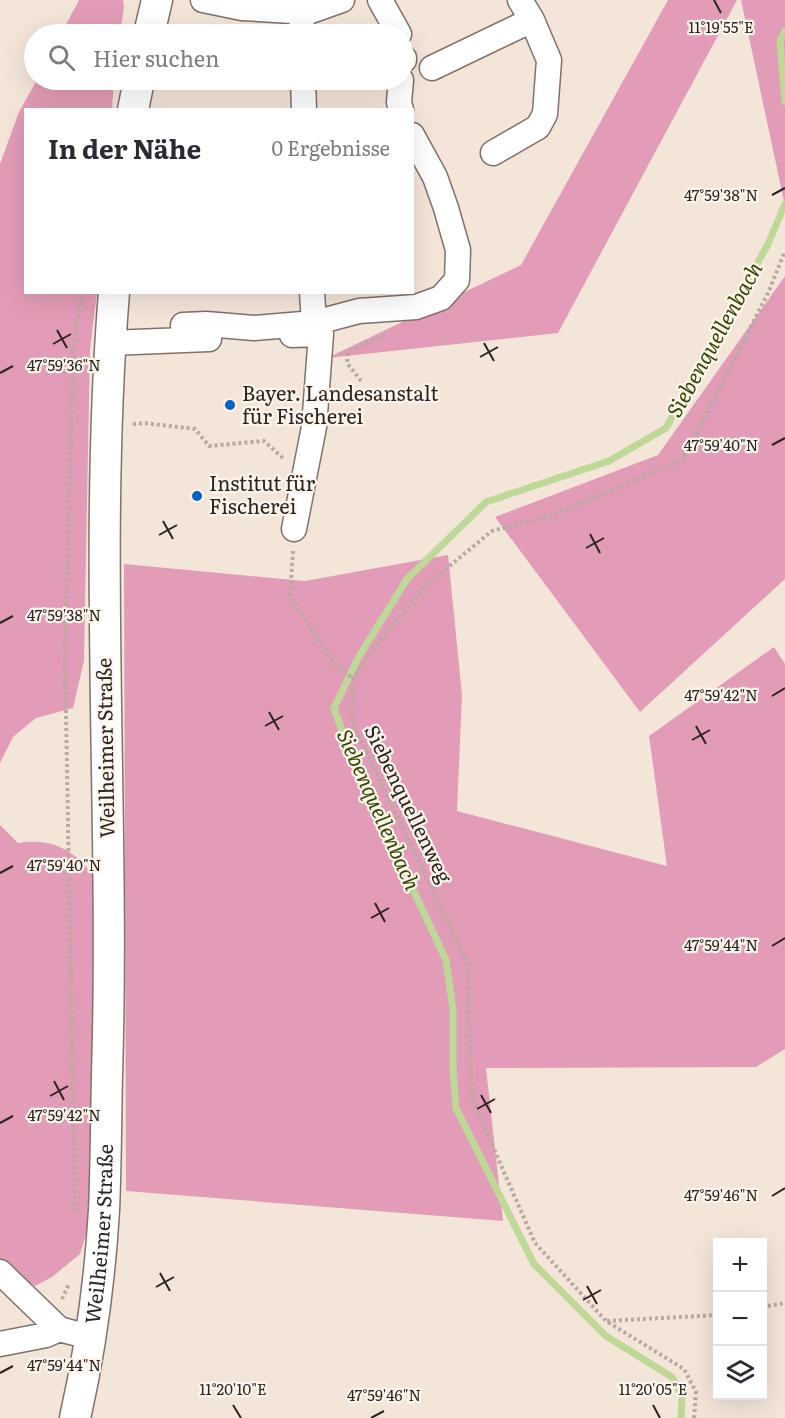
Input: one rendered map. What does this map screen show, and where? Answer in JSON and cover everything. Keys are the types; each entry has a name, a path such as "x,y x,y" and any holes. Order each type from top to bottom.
{"main road":[{"path":"151,24 157,0"},
{"path":"133,108 137,90"},
{"name":"Weilheimer Straße","path":"75,1418 89,1337 104,1212 109,1005 104,510 114,294"}],"street":[{"path":"203,0 302,23 308,12 342,0"},
{"path":"380,0 393,24"},
{"path":"432,68 526,10 549,60 545,114 538,127 493,153"},
{"path":"303,90 304,108"},
{"path":"400,90 400,108"},
{"path":"183,325 206,324 254,328 314,323 359,311 416,307 441,298 457,280 458,250 435,177 414,139"},
{"path":"312,294 314,323"},
{"path":"110,343 321,334 314,427 294,529"},
{"path":"0,1272 59,1329 89,1337"},
{"path":"0,1344 46,1335 59,1329"}],"path":[{"path":"294,529 290,596 338,668 353,678 424,587 492,531 551,516 683,460 768,293 785,251"},
{"path":"75,1215 65,658 73,346 82,294"},
{"path":"361,381 347,363 348,352 389,333"},
{"path":"144,423 195,429 209,446 264,441"},
{"name":"Siebenquellenweg","path":"353,678 352,722 467,962 472,1099 536,1244 606,1321 684,1369 696,1392 694,1418"},
{"path":"59,1329 62,1296 73,1278"},
{"path":"767,1306 785,1303"},
{"path":"606,1321 713,1315"}],"shaded area":[{"path":"79,0 123,0 121,24 66,24"},
{"path":"668,0 737,0 558,333 327,358 521,265"},
{"path":"741,0 785,0 785,206"},
{"path":"31,90 113,90 112,108 24,108 24,294 97,294 90,349 84,661 73,708 36,718 13,737 0,763 0,164 19,112"},
{"path":"785,276 785,579 640,712 495,517 658,455"},
{"path":"448,555 462,695 457,811 667,866 649,736 774,647 785,664 785,1049 756,1067 486,1068 503,1221 126,1191 124,564 305,581"},
{"path":"0,825 18,843 43,842 63,848 81,861 97,880 93,1213 80,1254 52,1277 35,1286 0,1262"}],"waterway":[{"name":"Siebenquellenbach","path":"785,31 780,41 785,102"},
{"name":"Siebenquellenbach","path":"681,1418 682,1396 672,1377 606,1336 534,1264 456,1108 453,1070 453,1009 446,960 353,762 334,708 358,658 407,579 486,502 609,461 666,428 768,244 785,204"}],"place":[{"name":"Bayer. Landesanstalt für Fischerei","path":"230,405"},
{"name":"Institut für Fischerei","path":"197,496"}]}
